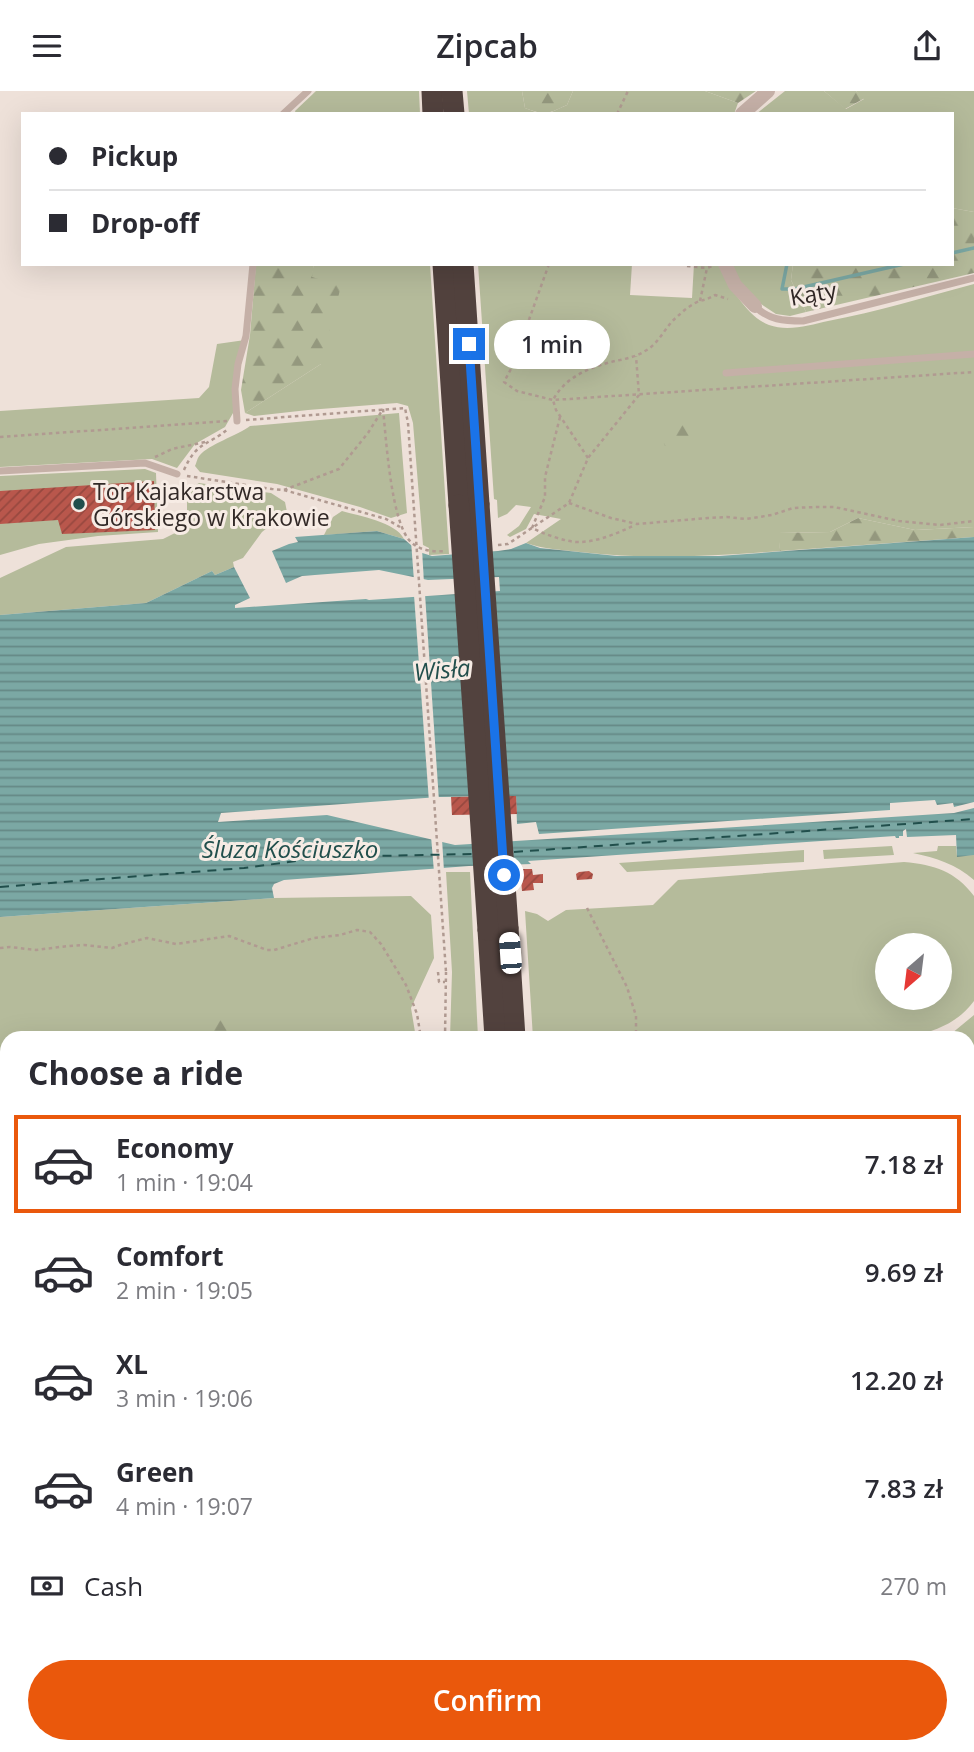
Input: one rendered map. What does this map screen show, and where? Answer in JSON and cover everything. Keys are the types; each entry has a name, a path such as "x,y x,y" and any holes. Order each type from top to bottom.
{"highway":[{"path":"432,91 433,112"},
{"path":"452,91 454,112"},
{"path":"443,266 469,504 498,929 514,1031"},
{"path":"463,266 469,504"},
{"path":"495,1031 498,929"}],"street":[{"path":"744,112 768,91"},
{"name":"Kąty","path":"726,266 735,285 755,306"}],"lane":[{"path":"285,112 308,91"},
{"path":"237,421 235,389 238,364 246,337 253,266"},
{"name":"Kąty","path":"755,306 770,318 803,321 974,278"},
{"path":"726,373 974,354"},
{"path":"0,471 145,463 177,474"}],"path":[{"path":"618,112 628,91"},
{"path":"548,266 512,367 504,382 517,391 553,400 974,372"},
{"path":"687,266 712,266"},
{"path":"700,301 707,268"},
{"path":"588,458 556,410 553,400 558,391 569,380 600,365 645,352 656,343 676,317 700,301 715,295 728,299"},
{"path":"508,544 569,503 588,458 639,395 636,356"},
{"path":"0,437 405,408 446,972 445,1031"},
{"path":"284,490 339,469 383,409"},
{"path":"383,409 388,468 401,527 411,542 431,552"},
{"path":"532,529 545,497 545,477 560,417"},
{"path":"237,421 221,435 197,449 190,456 182,475 284,490 387,519 401,527"},
{"path":"145,463 172,449 208,442"},
{"path":"569,503 637,524 727,517 746,519 793,508 816,507 834,507 899,521 940,525 974,521"},
{"path":"532,529 579,543 614,535 637,524"},
{"path":"587,908 627,987 636,1016 636,1031"},
{"path":"0,948 36,950 84,945 112,948 147,938 176,944 229,936 274,950 357,930 370,932 381,944 406,985 417,1014 420,1031"},
{"path":"438,972 439,982 445,982"}],"green space":[{"path":"316,91 419,91 420,112 295,111"},
{"path":"467,91 522,91 525,108 536,112 469,112"},
{"path":"522,91 573,91 567,105 550,112 525,108"},
{"path":"573,91 705,91 738,103 735,112 551,112 567,105"},
{"path":"705,91 756,91 738,103"},
{"path":"785,91 824,91 846,109 864,99 856,91 974,91 974,212 954,208 954,112 759,112"},
{"path":"824,91 856,91 865,98 845,109"},
{"path":"954,208 974,212 974,273 806,312 791,280 793,266 954,266"},
{"path":"256,266 314,266 312,277 341,286 321,364 245,413 241,390 250,335"},
{"path":"314,266 430,266 449,554 429,555 429,548 423,545 413,423 408,406 397,403 254,416 245,413 321,364 311,277"},
{"path":"478,266 632,266 630,295 692,298 694,266 720,266 733,290 753,315 769,325 784,328 865,313 974,284 974,527 915,530 858,518 830,532 779,533 780,551 630,556 553,549 526,543 561,519 534,514 526,529 510,537 507,535 519,526 531,507 516,505 498,518 497,500 494,499"},
{"path":"732,266 793,266 791,280 806,312 790,316 776,314 761,304 738,281"},
{"path":"245,340 233,413 225,427 195,444 177,468 152,459 0,467 0,411 199,398 209,387 217,344"},
{"path":"399,413 407,513 391,518 277,484 200,472 195,466 204,451 250,426"},
{"path":"695,418 694,435 680,447 665,446 658,429"},
{"name":"Tor Kajakarstwa Górskiego w Krakowie","path":"145,469 156,473 158,532 39,544 0,555 0,476"},
{"path":"199,483 271,493 285,502 287,512 262,532 243,558 233,562 234,567 215,575 212,571 146,603 0,615 0,578 66,547 163,539 181,530 187,515 187,491"},
{"path":"342,511 385,524 400,533 404,539 377,531 324,535 333,517"},
{"path":"858,518 915,530 974,527 974,537 780,551 778,533 830,532"},
{"path":"892,846 894,855 824,859 823,850"},
{"path":"938,846 956,846 957,856 974,855 974,880 945,862 913,853 937,851"},
{"path":"804,850 804,862 627,872 619,863"},
{"path":"904,862 925,865 952,875 974,896 974,1001 961,1015 930,1031 533,1031 525,911 548,921 566,910 653,905 678,880"},
{"path":"446,872 470,872 478,1031 450,1031 452,972"},
{"path":"411,896 431,915 434,958 411,1008 415,1031 0,1031 0,917 274,898"},
{"path":"225,1015 242,1031 197,1031 211,1018"},
{"path":"974,1015 974,1031 955,1031"}],"water":[{"path":"377,531 404,539 419,552 432,556 498,551 526,543 540,548 617,556 719,556 974,537 974,802 954,807 953,803 937,805 935,800 890,803 890,810 539,834 536,822 517,824 516,796 439,797 221,813 218,822 327,815 455,845 954,813 974,808 974,855 957,857 956,835 907,837 906,829 899,838 895,836 528,861 531,864 284,880 274,884 274,898 0,917 0,615 146,603 212,571 215,575 234,567 250,598 235,605 235,608 500,591 499,577 428,580 379,570 302,576 286,583 272,551 298,542 295,537"}],"pier":[{"path":"411,541 422,549 424,583 414,581"},
{"path":"425,594 439,801 429,802 414,595"},
{"path":"431,836 442,839 444,871 434,872"}],"building":[{"name":"Tor Kajakarstwa Górskiego w Krakowie","path":"154,481 155,530 62,534 58,520 0,524 0,491"},
{"path":"516,796 517,814 452,815 451,797"},
{"path":"520,869 532,869 533,875 543,874 543,883 533,883 534,890 522,891"},
{"path":"589,871 593,874 592,879 577,880 576,874"}],"waterway":[{"path":"954,253 974,248"},
{"path":"787,266 782,289 795,289 895,266"}],"ferry route":[{"path":"514,852 974,819"},
{"path":"0,887 244,868 326,857 473,854"}],"place":[{"name":"Tor Kajakarstwa Górskiego w Krakowie","path":"79,504"}],"route":[{"path":"469,344 504,875"}],"water label":[{"name":"Wisła","path":"442,669"},
{"name":"Śluza Kościuszko","path":"290,848"}]}
